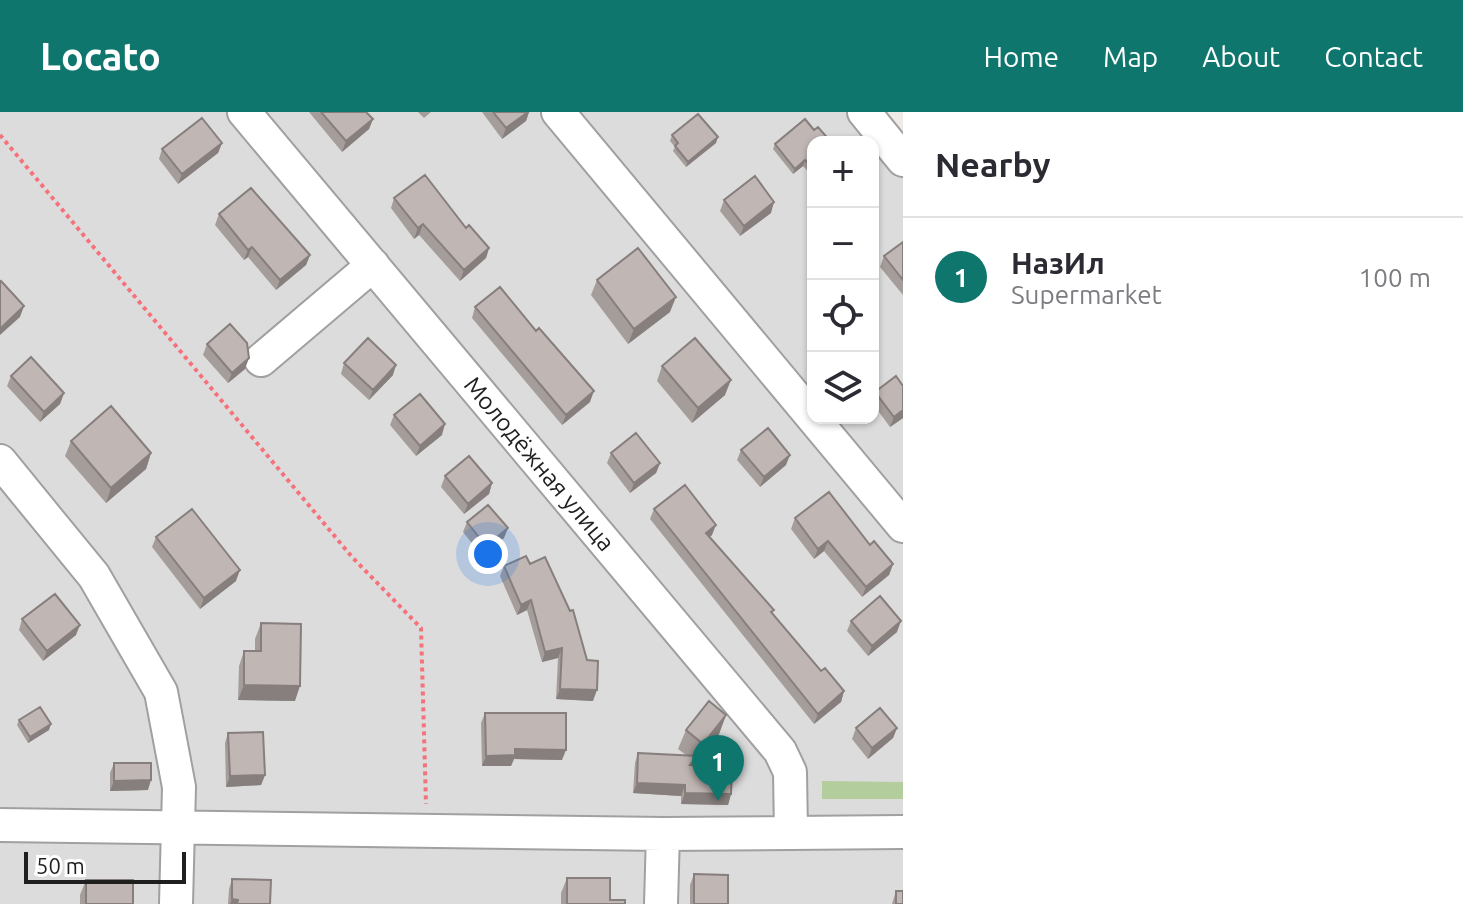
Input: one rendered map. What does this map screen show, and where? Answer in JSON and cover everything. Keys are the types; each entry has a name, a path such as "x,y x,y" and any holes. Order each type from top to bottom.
{"street":[{"name":"Молодёжная улица","path":"244,112 780,751 790,772 791,833"},
{"path":"558,112 807,411"},
{"path":"864,112 903,160"},
{"path":"261,360 373,265"},
{"path":"818,424 903,526"},
{"path":"0,461 94,576 161,692 179,787 176,904"},
{"path":"0,825 178,825 663,834 903,832"},
{"path":"661,904 663,834"}],"path":[{"path":"0,135 352,557 421,628 427,830"}],"shaded area":[{"path":"0,112 864,112 903,161 903,904 0,904"}],"green space":[{"path":"822,781 903,782 903,799 822,799"}],"building":[{"path":"321,112 366,112 373,119 346,141"},
{"path":"493,112 528,112 506,128"},
{"path":"698,114 718,137 688,162 675,146 678,143 672,135"},
{"path":"202,118 222,143 182,174 162,149"},
{"path":"805,119 814,130 818,127 826,136 807,136 807,162 805,160 795,169 775,144"},
{"path":"425,175 466,228 469,225 489,248 464,270 423,224 418,228 394,198"},
{"path":"755,176 774,202 744,226 724,200"},
{"path":"251,188 310,255 280,280 252,247 248,250 219,214"},
{"path":"903,242 903,280 884,256"},
{"path":"638,248 676,297 634,329 597,280"},
{"path":"0,282 24,306 0,329"},
{"path":"500,287 536,331 539,328 594,391 566,415 475,307"},
{"path":"230,324 247,343 249,358 232,373 207,344"},
{"path":"368,338 396,365 373,390 344,363"},
{"path":"695,338 731,380 698,408 662,366"},
{"path":"31,357 64,393 44,412 11,376"},
{"path":"896,376 903,386 903,410 894,417 879,397 879,389"},
{"path":"420,394 445,424 420,446 394,415"},
{"path":"111,406 151,453 111,488 71,441"},
{"path":"768,428 790,455 764,477 741,450"},
{"path":"636,433 660,463 634,483 611,453"},
{"path":"469,456 492,483 468,504 445,476"},
{"path":"685,485 716,525 706,533 774,610 771,612 821,671 825,668 844,691 818,714 654,509"},
{"path":"829,492 870,545 874,541 893,564 866,587 828,541 818,549 795,518"},
{"path":"488,505 508,528 486,546 467,522"},
{"path":"192,509 240,570 204,598 156,537"},
{"path":"526,556 530,564 545,557 570,611 573,610 587,660 598,661 597,690 560,689 562,648 545,652 531,600 521,605 504,566"},
{"path":"55,594 80,625 47,651 22,619"},
{"path":"880,596 901,621 872,646 851,621"},
{"path":"261,623 301,624 300,686 244,685 244,651 261,651"},
{"path":"709,701 726,715 703,744 686,730"},
{"path":"40,707 51,724 30,737 19,720"},
{"path":"880,708 897,728 872,748 856,728"},
{"path":"485,713 566,713 566,750 515,749 515,755 486,756"},
{"path":"263,732 265,775 230,776 228,733"},
{"path":"638,753 697,756 690,765 732,766 731,794 685,793 685,785 637,783"},
{"path":"114,763 151,763 151,780 114,781"},
{"path":"694,874 728,875 728,904 694,904"},
{"path":"567,878 610,878 610,900 625,900 625,904 567,904"},
{"path":"232,879 271,880 270,904 237,904 238,900 232,899"},
{"path":"86,880 133,880 133,904 86,904"},
{"path":"896,891 903,891 903,904 896,904"}],"place":[{"name":"НазИл","path":"718,801"}]}
